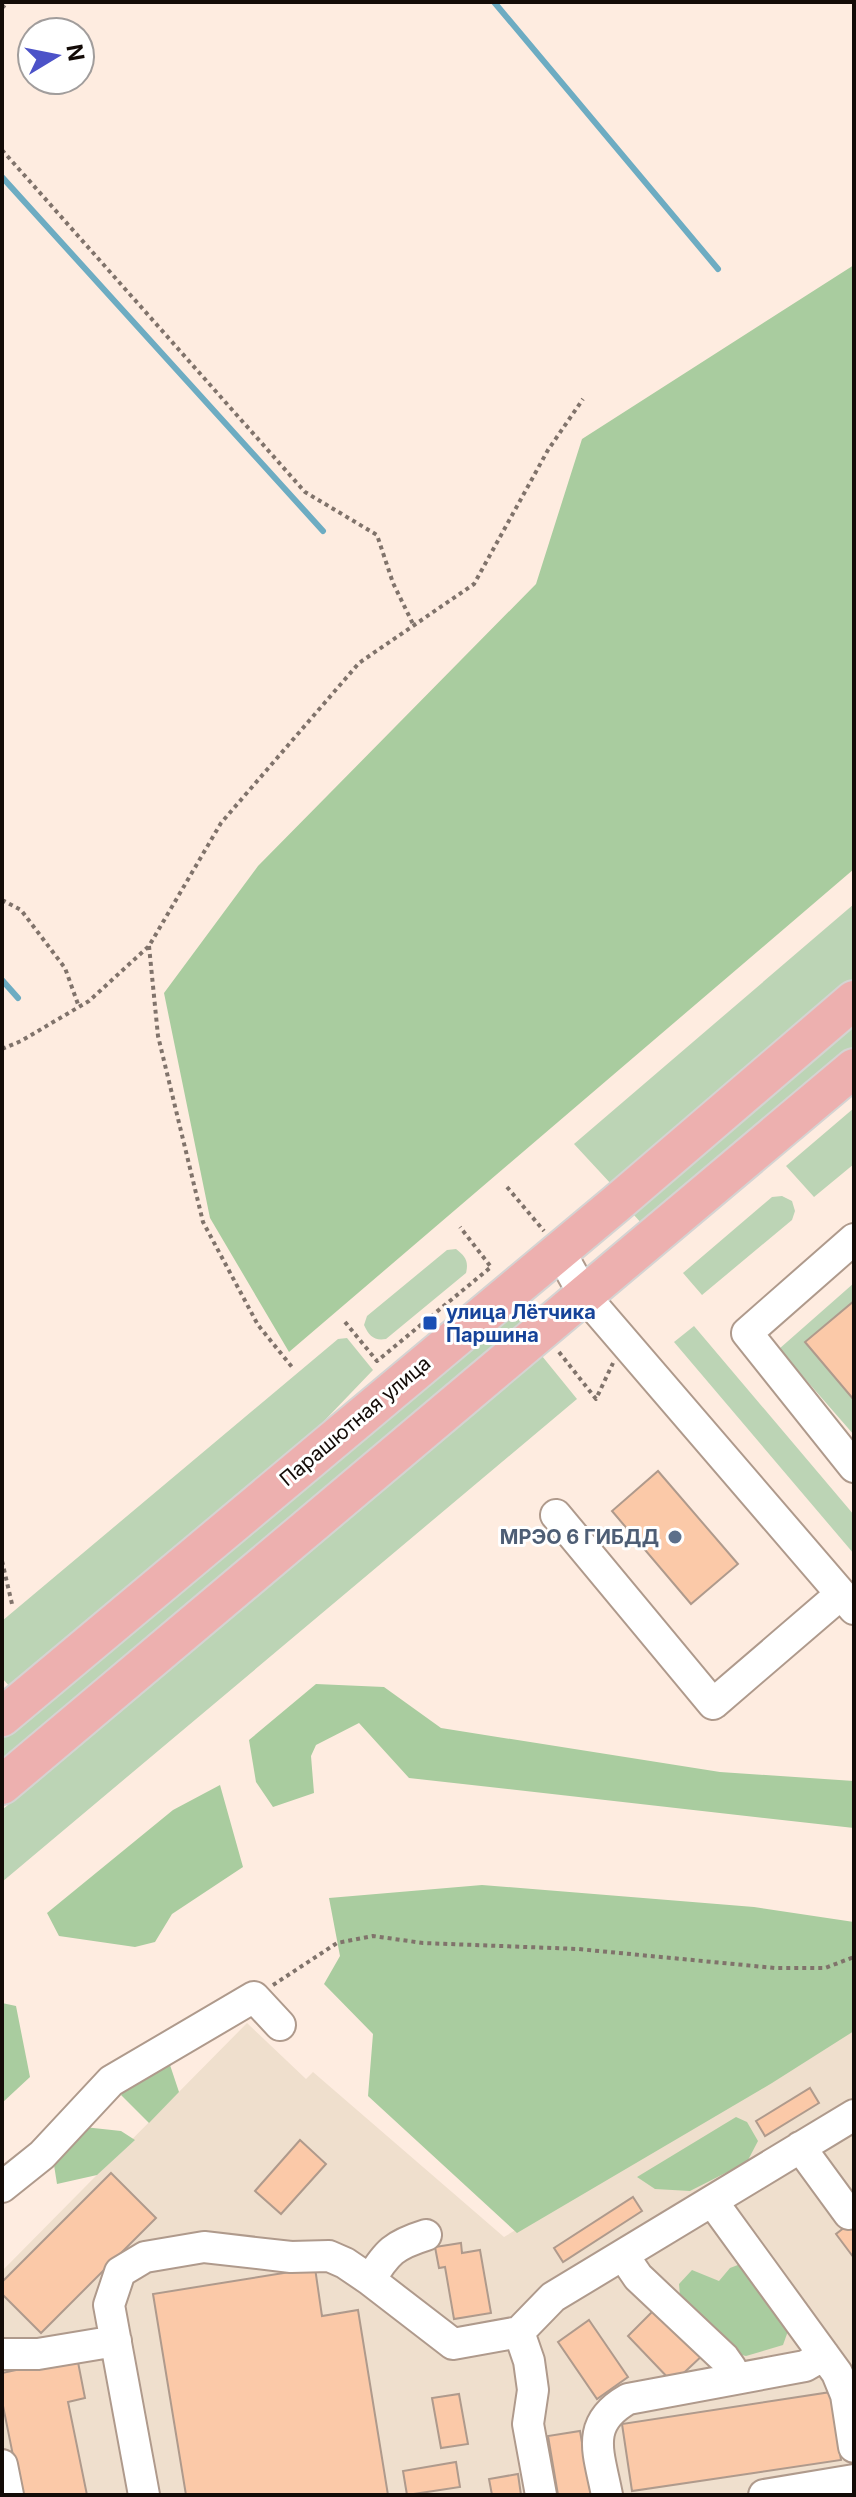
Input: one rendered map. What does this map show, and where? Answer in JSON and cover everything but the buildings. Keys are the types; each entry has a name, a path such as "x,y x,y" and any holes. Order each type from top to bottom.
{"main road":[{"name":"Парашютная улица","path":"6,1705 559,1250 854,1000"},
{"path":"2,1785 849,1075"}],"street":[{"path":"854,1239 747,1333 854,1467"},
{"path":"556,1515 713,1704 850,1594 559,1250"},
{"path":"2,2187 42,2155 111,2081 254,1997 280,2025"},
{"path":"144,2495 109,2305 120,2272 145,2257 204,2247 291,2257 329,2256 370,2280 453,2344 519,2332 553,2297 854,2115"},
{"path":"800,2147 849,2214"},
{"path":"712,2201 837,2373 846,2395 854,2447"},
{"path":"370,2280 386,2254 403,2242 426,2235"},
{"path":"623,2255 638,2277 724,2358 731,2368 733,2379"},
{"path":"519,2332 529,2361 533,2390 528,2424 541,2495"},
{"path":"2,2354 38,2354 116,2341"},
{"path":"607,2495 597,2444 601,2424 611,2409 628,2399 805,2366 824,2355"},
{"path":"2,2465 8,2495"},
{"path":"764,2495 854,2480"}],"path":[{"path":"2,8 8,2"},
{"path":"2,150 305,492 377,535 393,583 414,625"},
{"path":"2,1049 79,1007 149,946 221,823 359,663 474,584 548,450 583,399"},
{"path":"2,900 21,910 65,968 79,1007"},
{"path":"149,946 158,1036 203,1222 258,1325 292,1367"},
{"path":"507,1187 559,1250"},
{"path":"345,1322 377,1361 491,1267 460,1227"},
{"path":"556,1349 596,1399 618,1354"},
{"path":"2,1561 12,1604"},
{"path":"254,1997 337,1943 373,1936 423,1943 578,1949 775,1968 825,1968 854,1957"}],"shaded area":[{"path":"247,2023 306,2079 313,2072 504,2237 854,2027 854,2495 2,2495 2,2271"}],"green space":[{"path":"854,265 854,869 289,1352 210,1218 164,993 258,866 536,584 582,439"},
{"path":"854,904 854,978 612,1185 574,1144"},
{"path":"854,1025 854,1047 644,1226 633,1214"},
{"path":"854,1108 854,1164 814,1197 786,1166"},
{"path":"782,1196 792,1201 795,1211 792,1220 702,1295 683,1273 772,1197"},
{"path":"456,1249 466,1259 466,1273 386,1339 370,1335 364,1325 367,1316 447,1250"},
{"path":"854,1283 854,1435 779,1349"},
{"path":"516,1308 527,1321 2,1761 2,1739"},
{"path":"694,1326 854,1515 854,1554 674,1342"},
{"path":"347,1338 373,1370 303,1443 11,1688 2,1678 2,1621 338,1339"},
{"path":"542,1356 577,1399 2,1882 2,1810"},
{"path":"316,1684 384,1687 441,1728 720,1772 854,1781 854,1828 409,1778 359,1723 316,1745 311,1756 314,1793 273,1807 256,1782 249,1740"},
{"path":"220,1785 243,1867 172,1914 155,1942 135,1947 59,1936 47,1913 173,1810"},
{"path":"482,1885 754,1907 854,1922 854,2031 772,2083 517,2233 368,2096 373,2034 324,1984 340,1956 329,1898"},
{"path":"2,2003 16,2006 30,2077 2,2103"},
{"path":"169,2062 179,2092 149,2123 121,2095 132,2081"},
{"path":"736,2117 747,2122 758,2141 747,2162 690,2191 655,2189 637,2177"},
{"path":"84,2127 121,2131 135,2140 97,2175 57,2184 54,2165"},
{"path":"743,2263 788,2331 783,2345 746,2356 733,2353 680,2296 679,2284 692,2270 719,2281 730,2268"}],"waterway":[{"path":"494,2 718,269"},
{"path":"2,177 323,531"},
{"path":"2,980 18,998"}],"place":[{"name":"улица Лётчика Паршина","path":"430,1323"},
{"name":"МРЭО 6 ГИБДД","path":"675,1537"}]}
